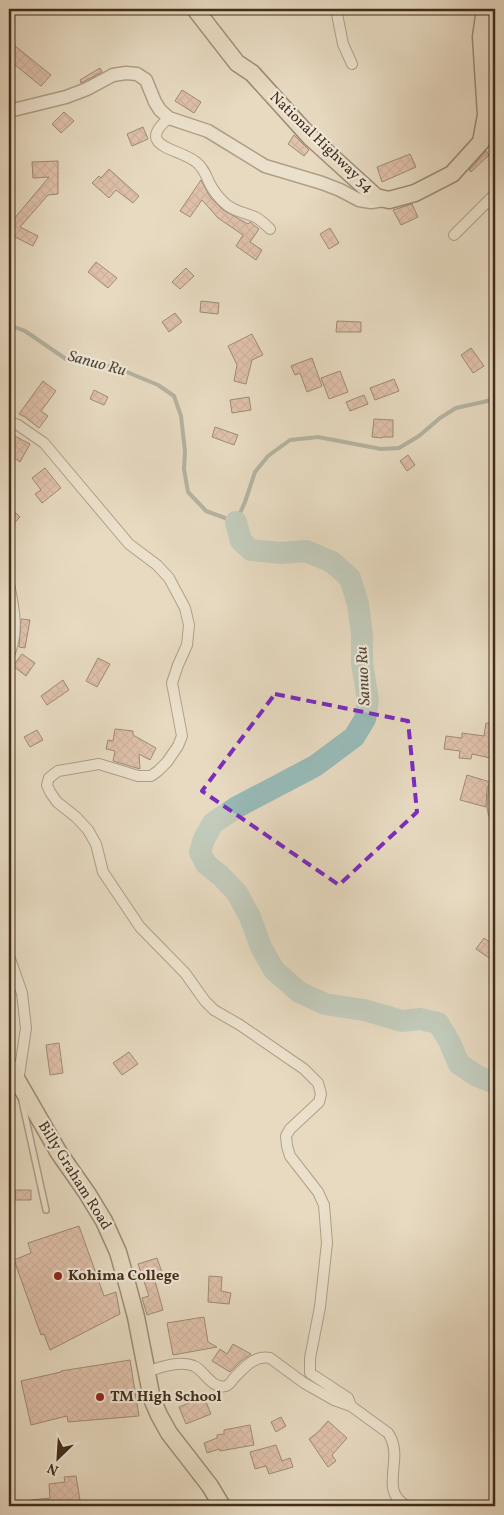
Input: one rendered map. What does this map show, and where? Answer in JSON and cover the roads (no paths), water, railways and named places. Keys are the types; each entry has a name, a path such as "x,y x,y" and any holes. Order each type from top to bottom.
{"main road":[{"name":"National Highway 54","path":"195,9 237,63 252,73 310,137 376,197 389,200 415,194 452,174 481,142 486,115 481,37 485,9"},
{"name":"Billy Graham Road","path":"9,1066 59,1153 87,1193 107,1228 118,1252 128,1287 152,1399 169,1433 210,1486 222,1506"}],"street":[{"path":"336,9 343,44 352,64"},
{"path":"9,111 66,98 113,76 126,73 136,74 146,80 155,102 160,110 169,118 208,131 265,166 322,183 359,200 371,202 389,200"},
{"path":"169,118 161,124 157,131 156,137 160,144 170,150 189,156 206,174 218,196 228,206 261,220 270,229"},
{"path":"454,235 495,194"},
{"path":"9,422 18,425 44,443 129,544 157,565 169,578 185,608 190,625 187,645 172,683 182,736 178,746 167,762 150,776 138,776 99,764 58,771 49,778 47,785 57,802 76,817 88,830 96,844 103,872 140,927 185,973 205,1001 214,1010 240,1025 304,1069 318,1083 321,1094 319,1102 290,1129 286,1136 290,1156 318,1192 324,1205 327,1243 320,1307 310,1358 310,1373 348,1398 351,1406"},
{"path":"9,584 15,614 14,643 9,655"},
{"path":"495,788 495,813"},
{"path":"9,956 22,993 26,1028 18,1083"},
{"path":"147,1372 178,1364 194,1366 218,1386 226,1386 252,1362 263,1356 270,1358 304,1383 334,1400 351,1406 388,1433 392,1439 395,1452 392,1478 393,1487 400,1503 407,1506"}],"lane":[{"path":"18,1083 46,1210"}],"waterway":[{"name":"Sanuo Ru","path":"9,325 25,331 66,359 115,367 158,385 174,396 181,416 185,451 184,469 188,492 206,511 236,522 255,472 268,456 290,440 318,437 381,449 399,448 419,436 440,418 456,408 491,400 495,396"},
{"name":"Sanuo Ru","path":"236,522 241,541 251,550 280,553 306,551 332,562 350,578 358,604 362,634 362,663 368,700 365,719 354,737 315,766 237,807 213,823 204,839 200,852 206,864 237,893 250,917 261,947 274,970 299,992 325,1004 364,1010 402,1021 420,1019 438,1023 449,1041 459,1064 477,1076 495,1083"}],"place":[{"name":"Kohima College","path":"58,1276"},
{"name":"TM High School","path":"100,1397"}]}
